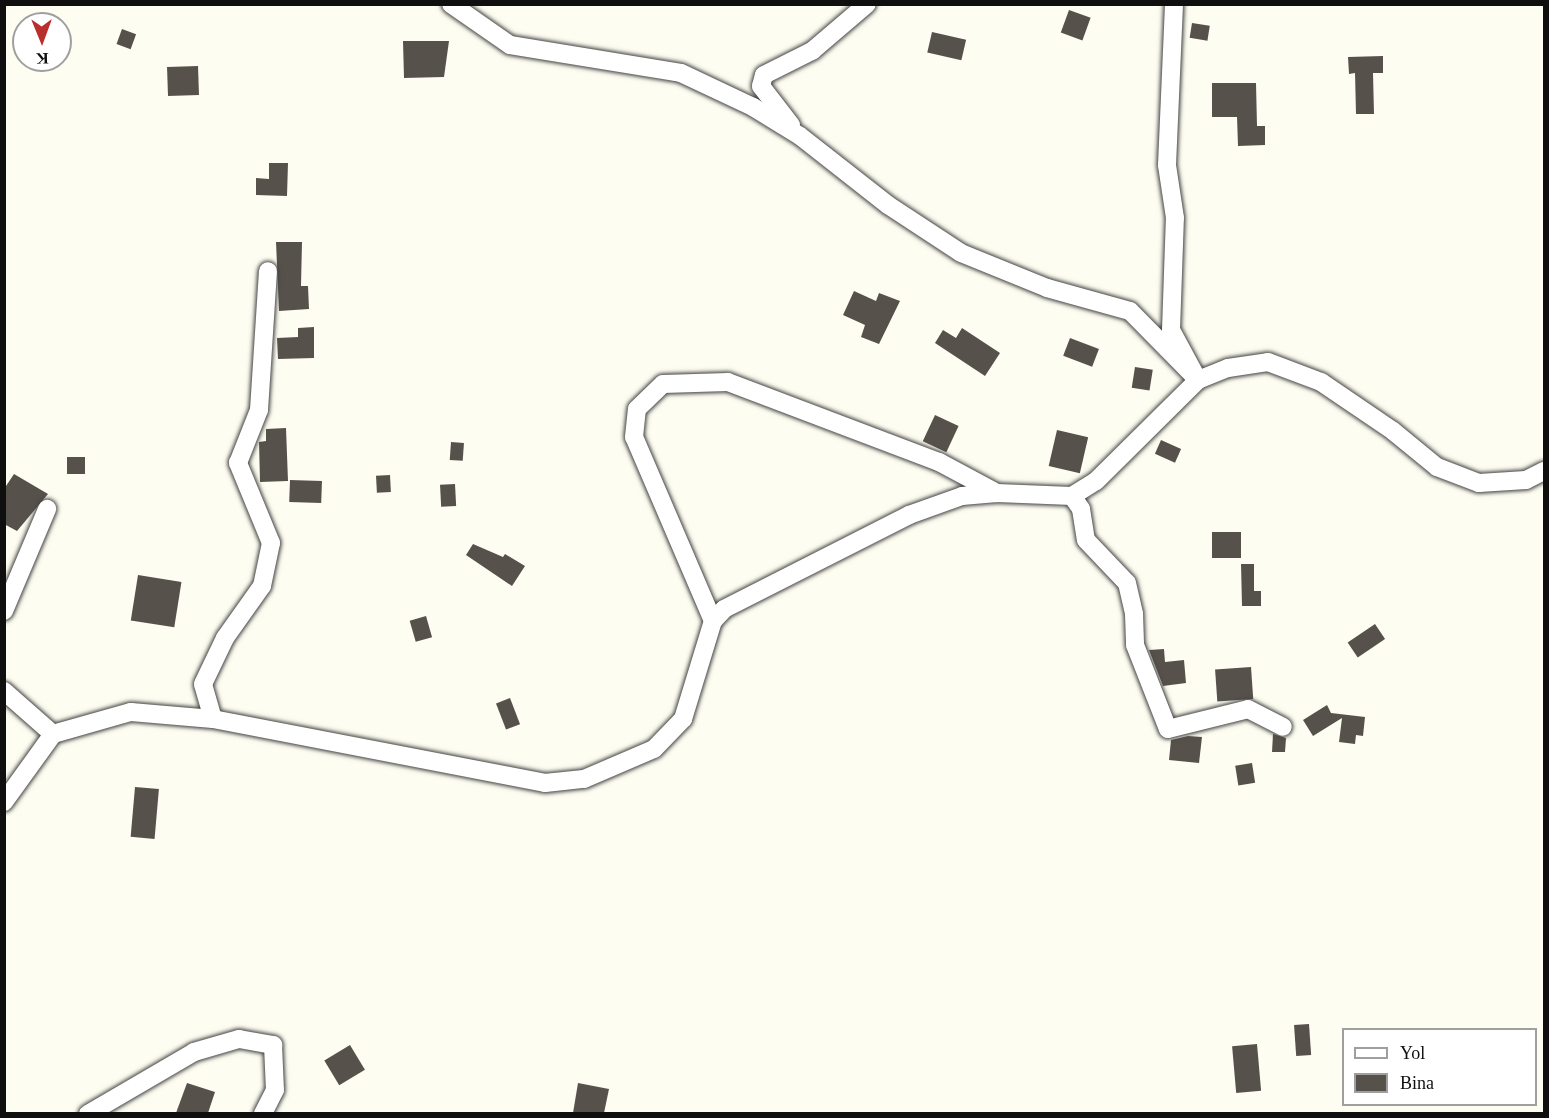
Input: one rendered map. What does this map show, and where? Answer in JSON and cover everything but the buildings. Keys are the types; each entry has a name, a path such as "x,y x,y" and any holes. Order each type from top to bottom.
{"street":[{"path":"451,4 510,45 681,73 753,107 800,136 888,205 961,253 1047,288 1130,311 1198,380"},
{"path":"800,136 761,86 765,75 812,51 867,4"},
{"path":"1174,4 1167,165 1175,218 1171,330 1198,380"},
{"path":"213,718 203,684 225,638 262,586 271,543 238,463 259,410 268,272"},
{"path":"4,802 53,734 131,712 213,718 545,783 584,779 654,749 683,719 713,621 723,609 775,580 909,515 962,496 997,493 1072,496 1096,481 1198,380 1228,368 1268,362 1321,382 1437,467 1479,483 1526,480 1545,471"},
{"path":"713,621 634,437 638,409 663,384 728,382 939,462 997,493"},
{"path":"1072,496 1081,509 1086,540 1127,583 1134,614 1135,645 1168,729 1248,709 1283,727"},
{"path":"4,612 47,509"},
{"path":"4,691 53,734"},
{"path":"88,1113 194,1052 239,1039 273,1045 274,1090 263,1113"}]}
